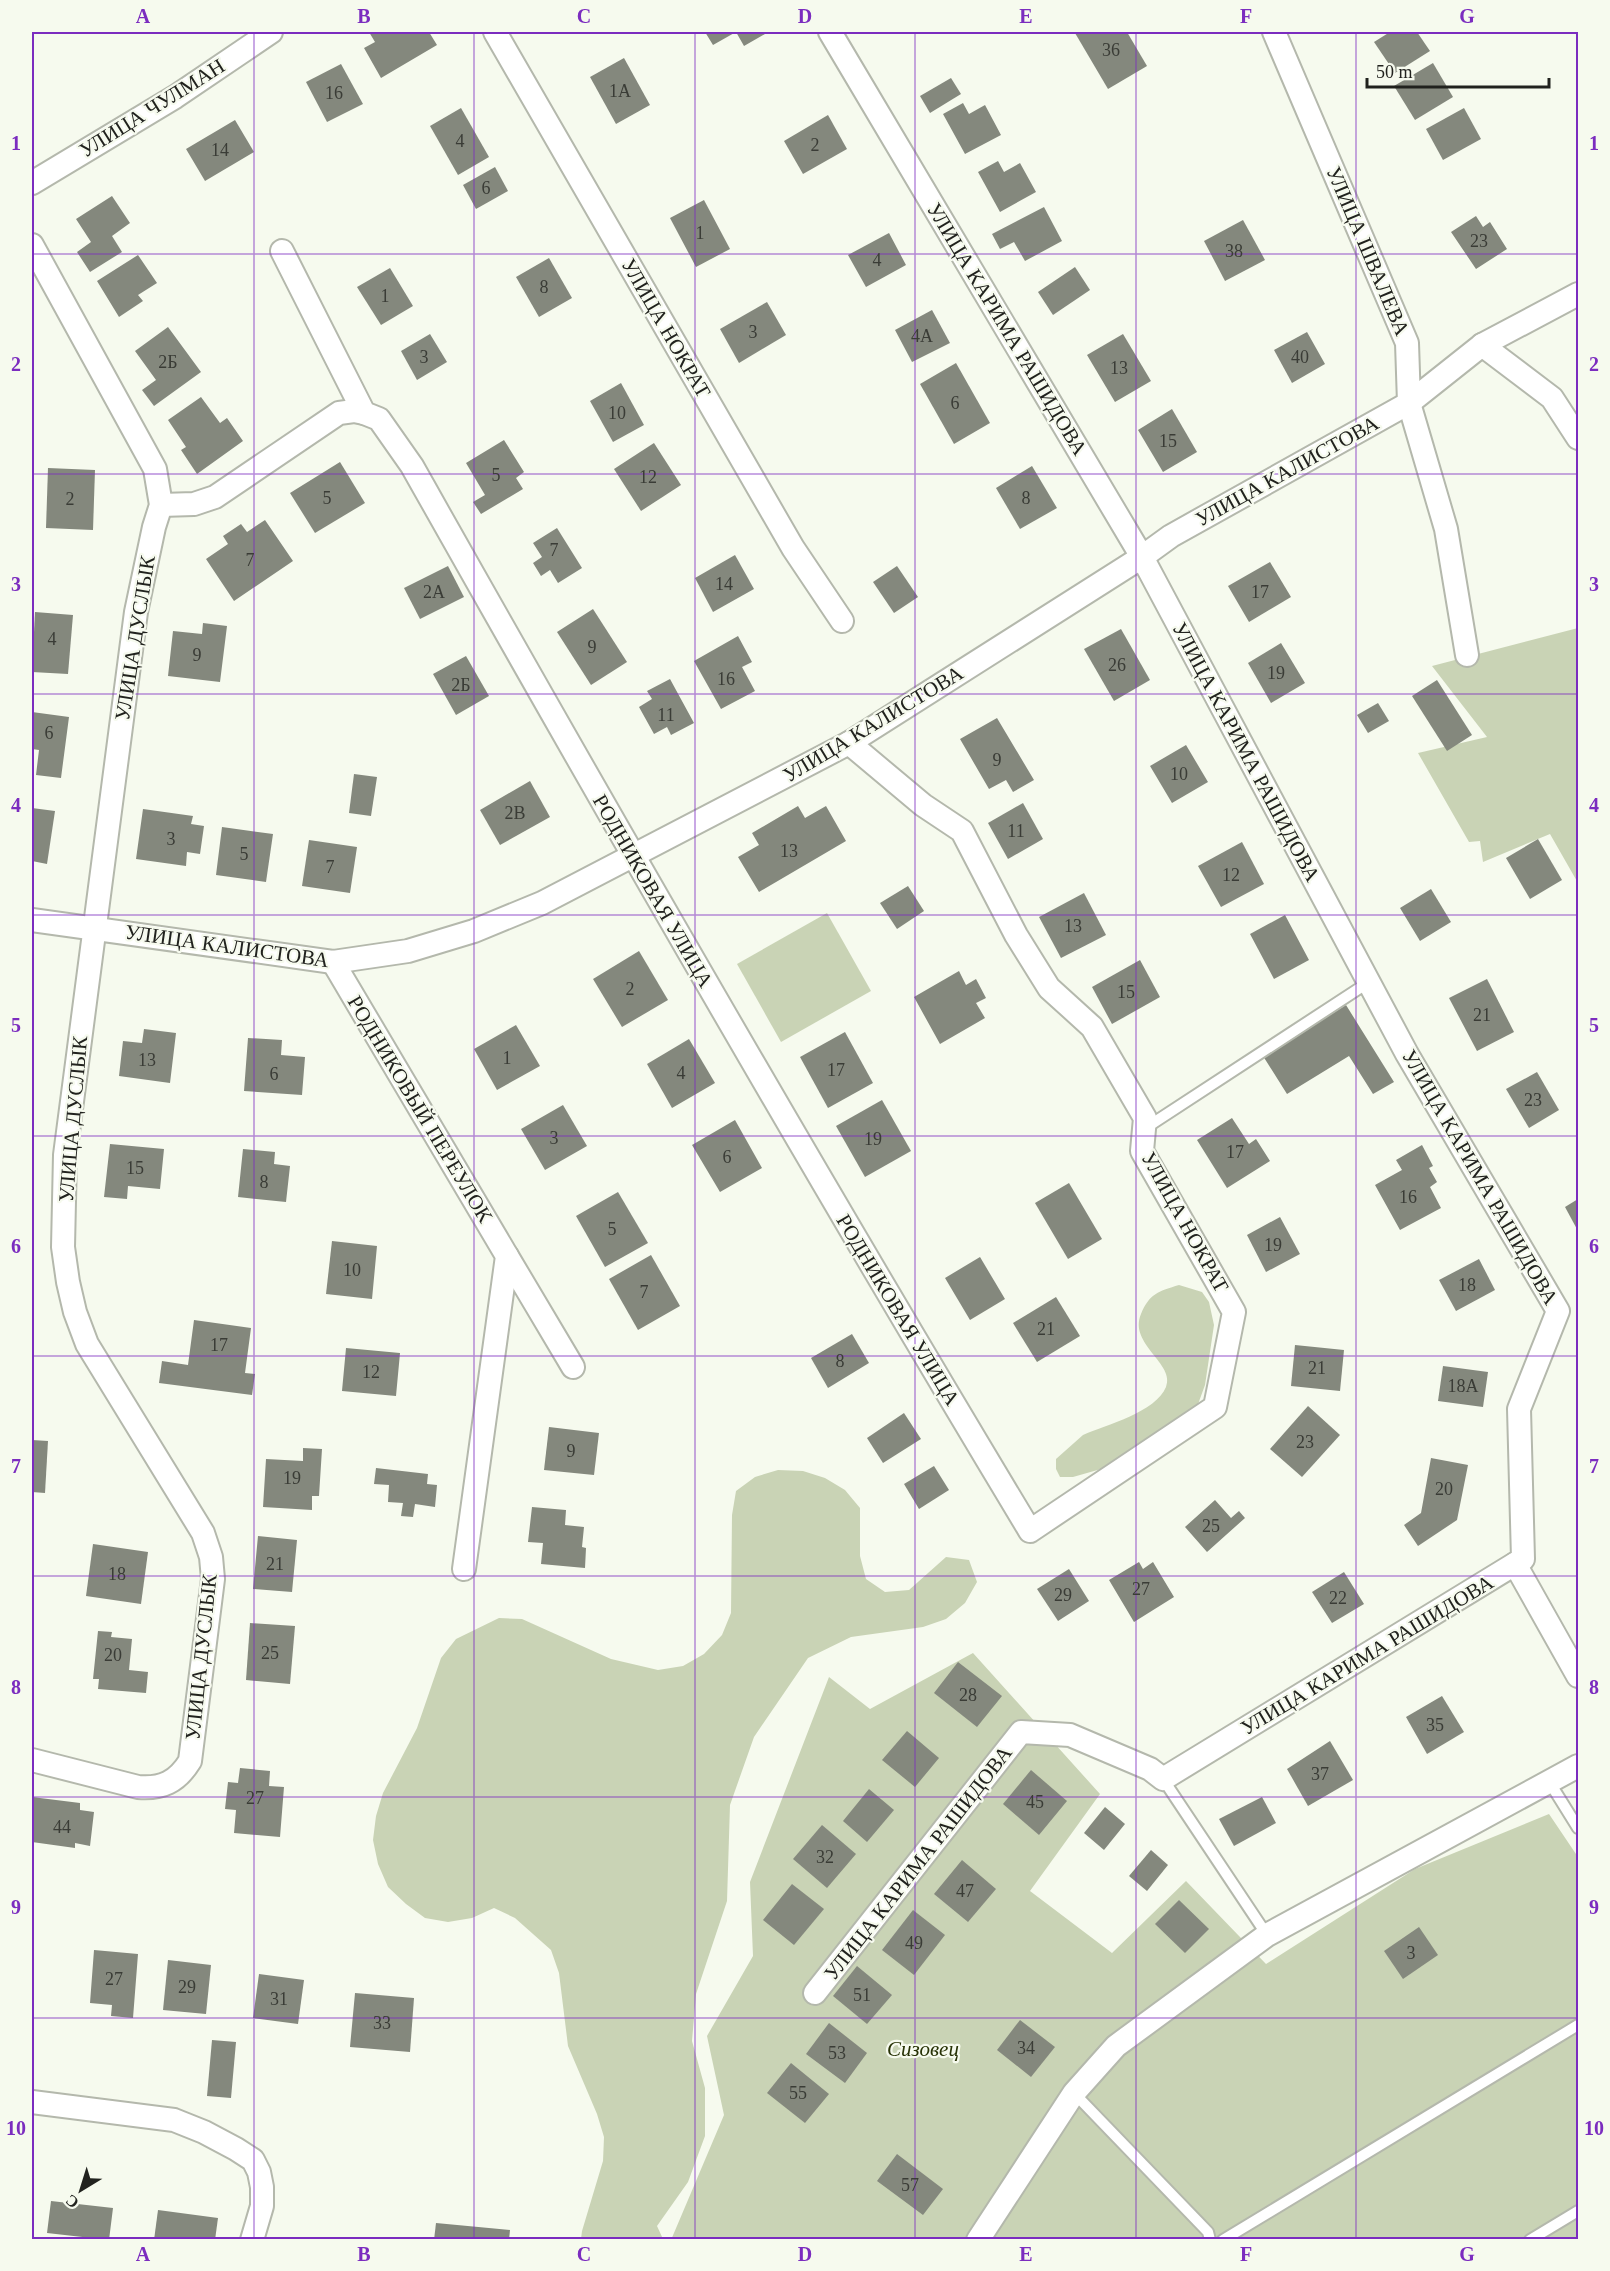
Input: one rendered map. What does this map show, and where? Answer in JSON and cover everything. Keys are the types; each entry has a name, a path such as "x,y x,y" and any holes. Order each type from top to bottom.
{"street":[{"name":"УЛИЦА ЧУЛМАН","path":"32,183 175,97 271,32"},
{"name":"УЛИЦА НОКРАТ","path":"495,32 793,548 842,621"},
{"name":"УЛИЦА КАРИМА РАШИДОВА","path":"815,1993 1021,1732 1070,1735 1150,1769 1163,1779 1523,1559 1519,1409 1558,1311 1407,1054 1142,557 830,32"},
{"name":"УЛИЦА ШВАЛЕВА","path":"1274,32 1407,343 1409,403 1446,528 1467,655"},
{"name":"УЛИЦА ДУСЛЫК","path":"32,245 155,469 161,505 136,612 94,927 65,1155 63,1247 72,1302 87,1344 203,1533 211,1557 213,1579 190,1761 184,1772 166,1785 154,1788 138,1787 32,1760"},
{"name":"РОДНИКОВАЯ УЛИЦА","path":"282,251 364,413 379,419 412,466 632,856 900,1316 1030,1531"},
{"name":"УЛИЦА КАЛИСТОВА","path":"32,920 333,962 408,951 474,931 542,903 849,743 1142,557 1171,536 1409,403 1482,345 1578,294"},
{"path":"1482,345 1552,398 1578,438"},
{"path":"161,505 194,504 215,496 339,412 364,413"},
{"name":"УЛИЦА НОКРАТ","path":"849,743 923,806 962,831 1016,935 1049,988 1092,1027 1145,1118 1142,1151 1234,1312 1215,1407 1030,1531"},
{"name":"РОДНИКОВЫЙ ПЕРЕУЛОК","path":"333,962 573,1366"},
{"path":"464,1569 507,1256"},
{"path":"1515,1564 1578,1676"},
{"path":"978,2240 1074,2093 1116,2046 1267,1935 1578,1766"},
{"path":"32,2102 174,2120 204,2132 253,2160 259,2172 262,2187 262,2206 252,2240"}],"lane":[{"path":"1144,1129 1369,982"},
{"path":"1163,1779 1267,1935"},
{"path":"1550,1783 1578,1828"},
{"path":"1223,2240 1578,2025"},
{"path":"1074,2093 1208,2232 1210,2240"},
{"path":"1530,2240 1578,2211"}],"green space":[{"path":"1578,628 1578,883 1550,834 1483,862 1480,841 1469,842 1418,753 1487,737 1432,666"},
{"path":"827,913 871,991 781,1042 737,964"},
{"path":"1179,1285 1202,1292 1209,1302 1214,1325 1205,1385 1197,1407 1108,1467 1073,1477 1060,1477 1056,1469 1056,1459 1083,1435 1141,1411 1161,1396 1166,1387 1167,1378 1141,1335 1139,1325 1144,1307 1151,1298"},
{"path":"778,1470 803,1471 825,1478 845,1490 860,1508 860,1556 866,1579 885,1592 909,1590 946,1557 969,1560 977,1582 965,1603 946,1619 923,1627 851,1637 808,1658 754,1737 730,1805 727,1901 696,1994 692,2041 705,2088 705,2136 688,2182 657,2226 663,2239 581,2239 603,2161 604,2137 597,2114 568,2046 559,1973 551,1950 515,1918 494,1908 472,1918 448,1922 425,1918 406,1904 388,1887 378,1864 373,1840 376,1816 383,1793 417,1728 441,1658 456,1639 499,1618 522,1619 611,1659 658,1670 683,1666 704,1654 722,1635 731,1613 732,1515 736,1491 755,1477"},
{"name":"Сизовец","path":"973,1653 1100,1794 1030,1891 1112,1953 1186,1881 1266,1964 1415,1869 1549,1814 1578,1857 1578,2239 671,2240 724,2115 707,2036 753,1956 750,1882 829,1677 870,1709"}],"building":[{"path":"369,32 429,32 437,45 381,78 364,48 375,42"},
{"path":"705,32 736,32 713,45"},
{"path":"736,32 764,32 765,34 744,46"},
{"path":"1127,32 1147,66 1108,89 1075,33"},
{"path":"1390,32 1417,32 1430,51 1395,73 1374,42"},
{"path":"624,58 650,105 616,124 590,77"},
{"path":"1433,63 1453,97 1415,120 1394,86"},
{"path":"341,64 363,104 327,122 306,82"},
{"path":"951,78 961,94 930,113 920,96"},
{"path":"963,103 969,114 985,105 1001,135 965,154 943,114"},
{"path":"461,108 489,157 458,175 430,126"},
{"path":"1464,108 1481,139 1443,160 1426,129"},
{"path":"828,115 847,149 803,174 784,141"},
{"path":"235,120 254,152 205,181 186,149"},
{"path":"998,161 1004,172 1020,163 1036,192 1000,212 978,172"},
{"path":"495,167 508,191 476,209 463,185"},
{"path":"112,196 130,223 112,236 122,252 90,272 77,252 91,242 76,219"},
{"path":"704,200 730,249 696,267 670,218"},
{"path":"1044,207 1062,241 1025,261 1014,242 1000,249 992,234"},
{"path":"1476,216 1483,227 1490,222 1507,249 1476,269 1451,232"},
{"path":"1243,220 1265,260 1225,281 1204,241"},
{"path":"889,233 906,265 866,287 848,255"},
{"path":"138,255 157,283 138,295 143,301 119,317 97,281"},
{"path":"549,258 572,298 539,317 516,277"},
{"path":"1075,267 1090,290 1053,315 1038,292"},
{"path":"390,268 413,306 381,325 357,287"},
{"path":"767,302 786,335 739,363 720,329"},
{"path":"932,310 950,343 912,362 895,330"},
{"path":"168,327 201,372 154,406 142,390 156,380 135,351"},
{"path":"1307,332 1325,364 1292,383 1274,350"},
{"path":"430,334 447,362 417,380 401,351"},
{"path":"1123,334 1151,381 1115,402 1087,355"},
{"path":"956,363 990,423 954,444 920,384"},
{"path":"621,383 644,425 613,442 590,401"},
{"path":"201,397 220,423 227,418 243,441 197,474 181,450 186,447 168,420"},
{"path":"1172,409 1197,452 1163,472 1138,430"},
{"path":"504,440 524,472 516,478 523,489 481,514 473,502 485,495 466,463"},
{"path":"654,443 681,485 641,511 614,469"},
{"path":"340,462 365,503 315,533 290,493"},
{"path":"1032,466 1057,508 1020,529 996,488"},
{"path":"48,468 95,470 93,530 46,528"},
{"path":"265,520 293,561 234,601 206,559 228,544 223,536 241,524 247,532"},
{"path":"557,528 582,568 558,583 550,570 541,576 533,563 542,557 533,543"},
{"path":"735,555 754,589 713,612 695,578"},
{"path":"1270,562 1291,597 1249,622 1228,586"},
{"path":"448,566 464,597 420,619 404,588"},
{"path":"897,566 918,597 894,613 873,582"},
{"path":"593,609 627,662 591,685 557,632"},
{"path":"35,612 73,615 68,674 32,672"},
{"path":"203,623 227,626 220,682 168,676 173,631 202,634"},
{"path":"1121,629 1150,680 1114,701 1084,649"},
{"path":"738,636 752,662 742,667 755,691 721,709 694,661"},
{"path":"1281,643 1305,683 1271,703 1248,663"},
{"path":"466,656 489,696 456,715 433,674"},
{"path":"670,679 694,723 671,735 667,727 654,734 639,707 652,699 647,691"},
{"path":"1437,680 1472,735 1447,751 1412,696"},
{"path":"1378,703 1389,721 1368,733 1357,715"},
{"path":"32,712 69,717 61,778 36,775 39,750 32,749"},
{"path":"997,718 1034,780 1013,792 1006,780 989,789 960,739"},
{"path":"1186,745 1208,782 1172,803 1150,766"},
{"path":"354,774 377,777 371,816 349,813"},
{"path":"530,781 550,817 500,845 480,810"},
{"path":"1023,803 1043,839 1008,859 988,823"},
{"path":"798,806 805,818 826,806 846,841 759,892 738,857 759,845 752,833"},
{"path":"32,808 55,811 47,864 32,861"},
{"path":"143,809 193,816 191,824 204,826 200,854 187,852 186,866 136,859"},
{"path":"222,827 273,834 266,882 216,875"},
{"path":"1538,839 1562,880 1530,899 1506,858"},
{"path":"309,840 357,847 350,893 302,886"},
{"path":"1242,842 1264,884 1221,907 1198,866"},
{"path":"908,886 924,911 897,929 880,903"},
{"path":"1431,889 1451,922 1420,941 1400,908"},
{"path":"1084,893 1106,935 1061,958 1039,917"},
{"path":"1285,915 1309,960 1274,979 1250,934"},
{"path":"639,951 668,1000 622,1027 593,979"},
{"path":"1140,960 1160,997 1112,1024 1092,987"},
{"path":"959,971 966,985 976,979 986,998 976,1003 985,1018 940,1044 914,997"},
{"path":"1487,979 1514,1032 1477,1051 1449,998"},
{"path":"1346,1005 1394,1082 1373,1094 1349,1056 1287,1094 1263,1056"},
{"path":"516,1025 540,1066 497,1090 474,1049"},
{"path":"144,1029 176,1033 170,1083 119,1076 123,1041 142,1043"},
{"path":"845,1032 873,1083 828,1108 800,1057"},
{"path":"248,1038 282,1040 281,1055 305,1057 302,1095 244,1091"},
{"path":"689,1039 715,1083 672,1108 647,1064"},
{"path":"1537,1072 1559,1110 1529,1128 1506,1089"},
{"path":"882,1100 911,1151 865,1177 836,1126"},
{"path":"563,1105 587,1146 545,1170 521,1129"},
{"path":"1232,1118 1249,1144 1256,1139 1270,1161 1227,1188 1197,1140"},
{"path":"735,1120 762,1168 720,1192 692,1145"},
{"path":"110,1144 164,1149 160,1189 128,1186 127,1199 104,1197"},
{"path":"1422,1145 1433,1166 1429,1168 1437,1182 1430,1187 1441,1208 1400,1230 1375,1185 1402,1170 1396,1160"},
{"path":"243,1149 275,1152 274,1164 290,1166 286,1202 238,1197"},
{"path":"1069,1183 1102,1239 1068,1259 1035,1203"},
{"path":"618,1192 648,1243 605,1267 576,1216"},
{"path":"1578,1199 1578,1231 1565,1207"},
{"path":"1280,1217 1300,1254 1266,1272 1247,1235"},
{"path":"332,1241 377,1246 372,1299 326,1294"},
{"path":"651,1255 680,1306 638,1330 609,1279"},
{"path":"980,1257 1005,1299 970,1320 945,1278"},
{"path":"1479,1259 1495,1290 1456,1311 1439,1280"},
{"path":"1056,1297 1080,1336 1037,1362 1013,1323"},
{"path":"194,1320 251,1328 245,1373 255,1374 252,1395 159,1383 162,1361 188,1365"},
{"path":"852,1334 869,1363 828,1388 811,1358"},
{"path":"1295,1345 1344,1350 1340,1391 1291,1386"},
{"path":"346,1348 400,1353 396,1396 342,1391"},
{"path":"1443,1366 1488,1372 1483,1407 1438,1401"},
{"path":"1308,1406 1340,1435 1302,1477 1270,1449"},
{"path":"904,1413 921,1439 883,1463 867,1438"},
{"path":"549,1427 599,1433 594,1475 544,1470"},
{"path":"32,1440 48,1441 45,1493 32,1492"},
{"path":"303,1448 322,1449 319,1496 312,1496 312,1510 263,1507 266,1459 303,1461"},
{"path":"1431,1458 1468,1465 1457,1520 1418,1546 1404,1525 1421,1513"},
{"path":"934,1466 949,1490 919,1509 904,1484"},
{"path":"376,1468 428,1474 427,1484 437,1485 435,1507 415,1504 413,1517 401,1516 403,1503 388,1502 389,1485 374,1484"},
{"path":"1215,1500 1231,1518 1239,1511 1245,1518 1207,1552 1185,1527"},
{"path":"532,1507 566,1510 565,1525 584,1527 582,1547 586,1548 585,1568 541,1564 543,1543 528,1542"},
{"path":"258,1536 297,1540 292,1592 253,1589"},
{"path":"93,1544 148,1552 141,1604 86,1596"},
{"path":"1139,1562 1143,1569 1153,1562 1174,1597 1134,1622 1109,1580"},
{"path":"1069,1569 1089,1601 1058,1621 1037,1589"},
{"path":"1344,1572 1364,1604 1332,1623 1312,1592"},
{"path":"250,1623 295,1626 290,1684 246,1680"},
{"path":"98,1631 112,1632 111,1637 132,1639 129,1670 148,1672 146,1693 98,1689 99,1679 93,1679"},
{"path":"958,1662 1002,1696 977,1727 934,1693"},
{"path":"1442,1696 1464,1732 1427,1754 1406,1717"},
{"path":"907,1731 939,1758 915,1787 882,1760"},
{"path":"1330,1741 1353,1780 1308,1806 1287,1769"},
{"path":"240,1768 270,1771 269,1786 284,1787 280,1837 234,1833 236,1810 225,1809 228,1782 238,1783"},
{"path":"1031,1770 1067,1801 1039,1835 1003,1804"},
{"path":"869,1789 894,1810 867,1842 843,1821"},
{"path":"32,1797 80,1803 80,1810 94,1812 90,1846 75,1843 75,1848 32,1842"},
{"path":"1262,1797 1276,1823 1234,1846 1219,1819"},
{"path":"1105,1807 1125,1824 1104,1850 1084,1833"},
{"path":"822,1825 856,1854 827,1888 793,1859"},
{"path":"1151,1850 1168,1865 1147,1891 1129,1876"},
{"path":"962,1860 996,1889 968,1922 934,1894"},
{"path":"792,1884 824,1909 794,1945 763,1920"},
{"path":"1179,1900 1209,1929 1185,1953 1155,1924"},
{"path":"913,1910 945,1935 914,1975 882,1950"},
{"path":"1419,1927 1438,1955 1403,1979 1384,1951"},
{"path":"94,1950 138,1954 133,2018 111,2016 112,2005 90,2003"},
{"path":"168,1960 211,1965 206,2014 163,2010"},
{"path":"857,1966 892,1995 867,2024 833,1996"},
{"path":"259,1974 304,1980 298,2024 253,2018"},
{"path":"355,1993 414,1998 410,2052 350,2047"},
{"path":"1020,2020 1055,2047 1031,2077 997,2050"},
{"path":"829,2023 867,2053 845,2083 806,2054"},
{"path":"212,2040 236,2042 231,2098 207,2096"},
{"path":"791,2063 829,2094 805,2123 767,2093"},
{"path":"897,2154 943,2189 923,2215 877,2181"},
{"path":"51,2201 113,2208 109,2240 47,2233"},
{"path":"158,2210 218,2218 215,2240 154,2240"},
{"path":"436,2223 510,2230 509,2240 434,2240"}]}
